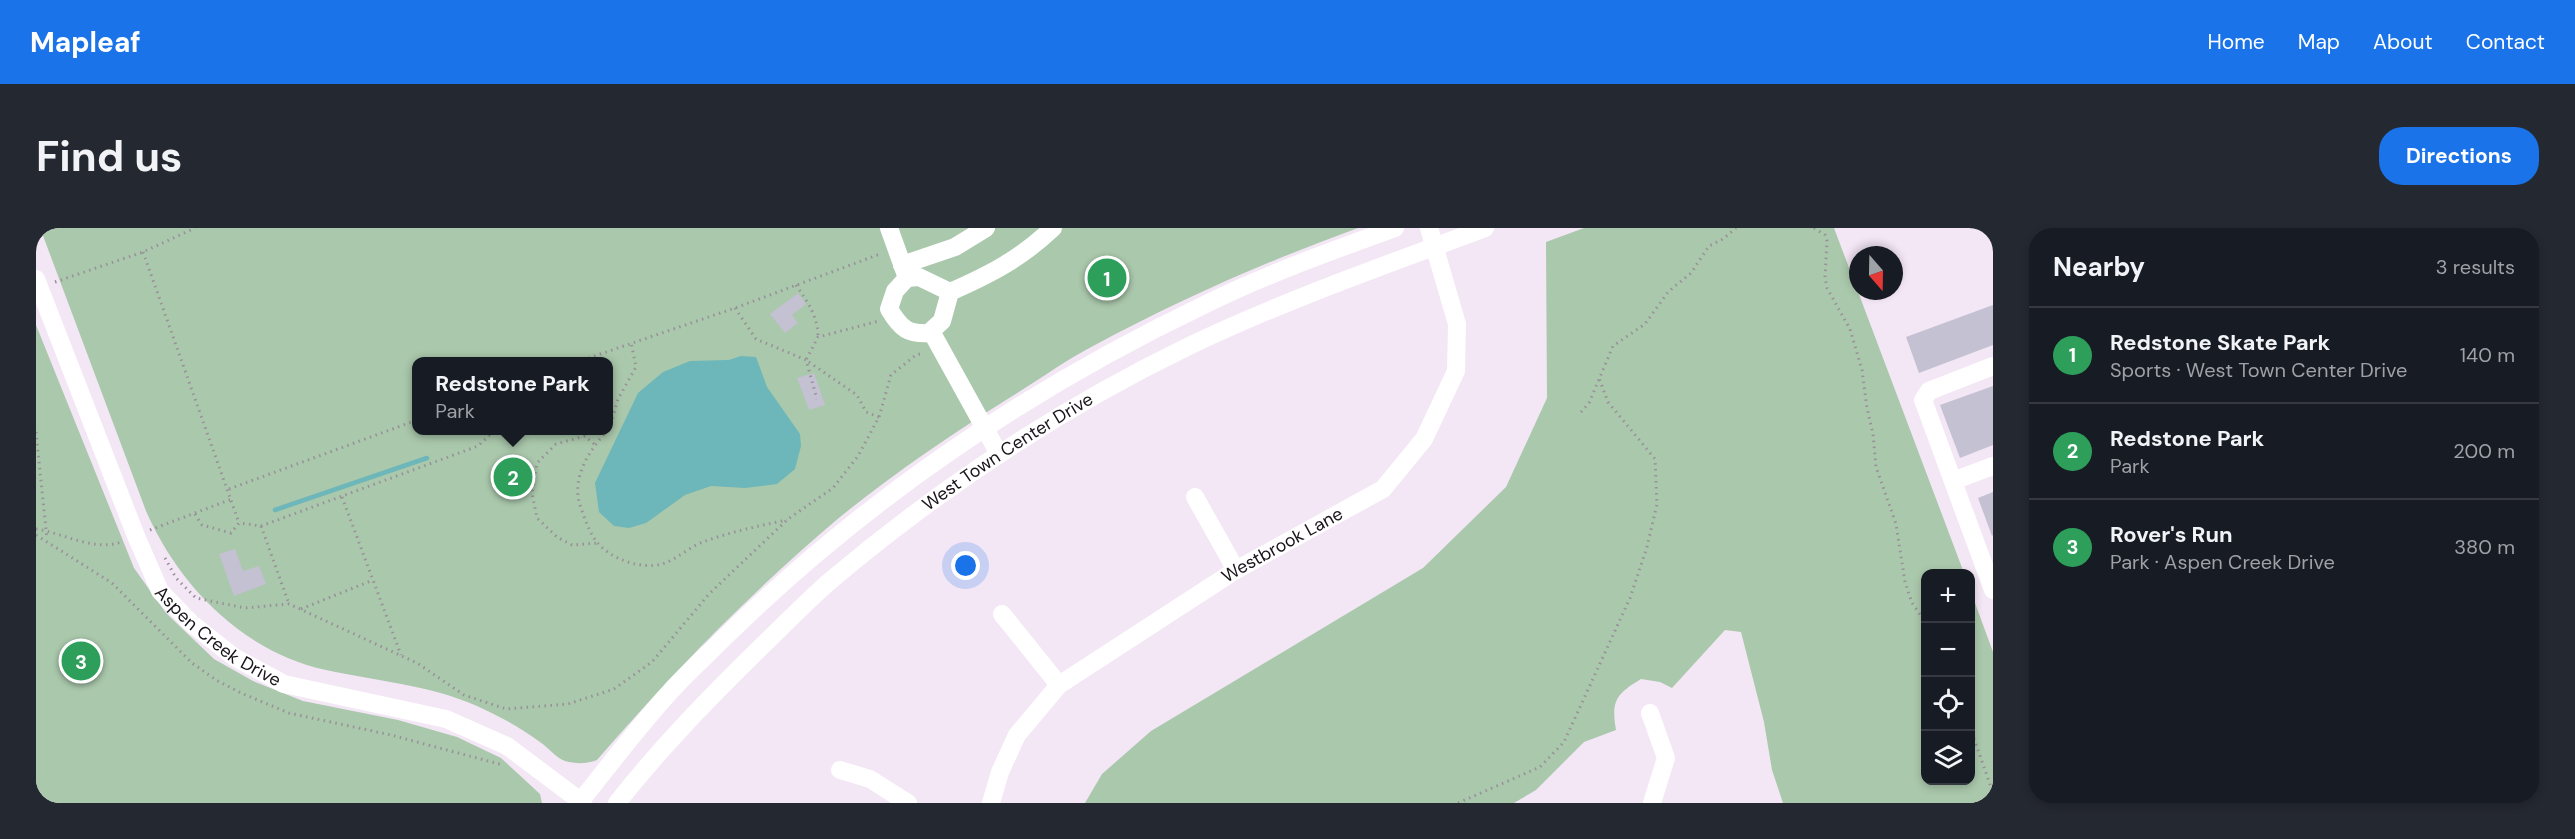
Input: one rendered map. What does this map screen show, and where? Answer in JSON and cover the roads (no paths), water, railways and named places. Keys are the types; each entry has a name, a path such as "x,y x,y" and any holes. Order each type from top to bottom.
{"street":[{"path":"889,228 904,272"},
{"path":"937,340 914,334 898,323 889,309 895,291 904,272 955,247 986,228"},
{"path":"950,292 999,270 1030,250 1053,228"},
{"name":"West Town Center Drive","path":"581,802 669,693 773,591 899,486 984,426 1096,359 1207,303 1305,261 1395,228"},
{"name":"Westbrook Lane","path":"991,803 1000,772 1017,735 1059,685 1236,570 1383,489 1424,439 1456,371 1457,324 1429,228"},
{"name":"West Town Center Drive","path":"617,803 698,708 829,583 900,524 999,454 1112,386 1190,346 1308,293 1485,228"},
{"path":"904,272 950,292"},
{"name":"Aspen Creek Drive","path":"38,283 136,536 160,591 191,623 234,657 284,684 446,719 507,746 581,802"},
{"path":"950,292 942,321 931,331 999,454"},
{"path":"1993,366 1924,395 1925,407 1953,481 1987,556 1993,590"},
{"path":"1953,481 1993,466"},
{"path":"1195,497 1236,570"},
{"path":"1002,614 1059,685"},
{"path":"1650,713 1666,758 1652,803"},
{"path":"840,770 870,779 908,803"}],"water":[{"path":"741,356 756,357 767,387 800,434 801,446 795,469 777,484 745,488 711,486 685,495 646,523 629,528 614,526 599,512 595,483 638,393 663,372 690,361 729,360"}],"waterway":[{"path":"275,510 427,458"}],"place":[{"name":"Redstone Skate Park","path":"1107,278"},
{"name":"Redstone Park","path":"513,477"},
{"name":"Rover's Run","path":"81,661"}]}
